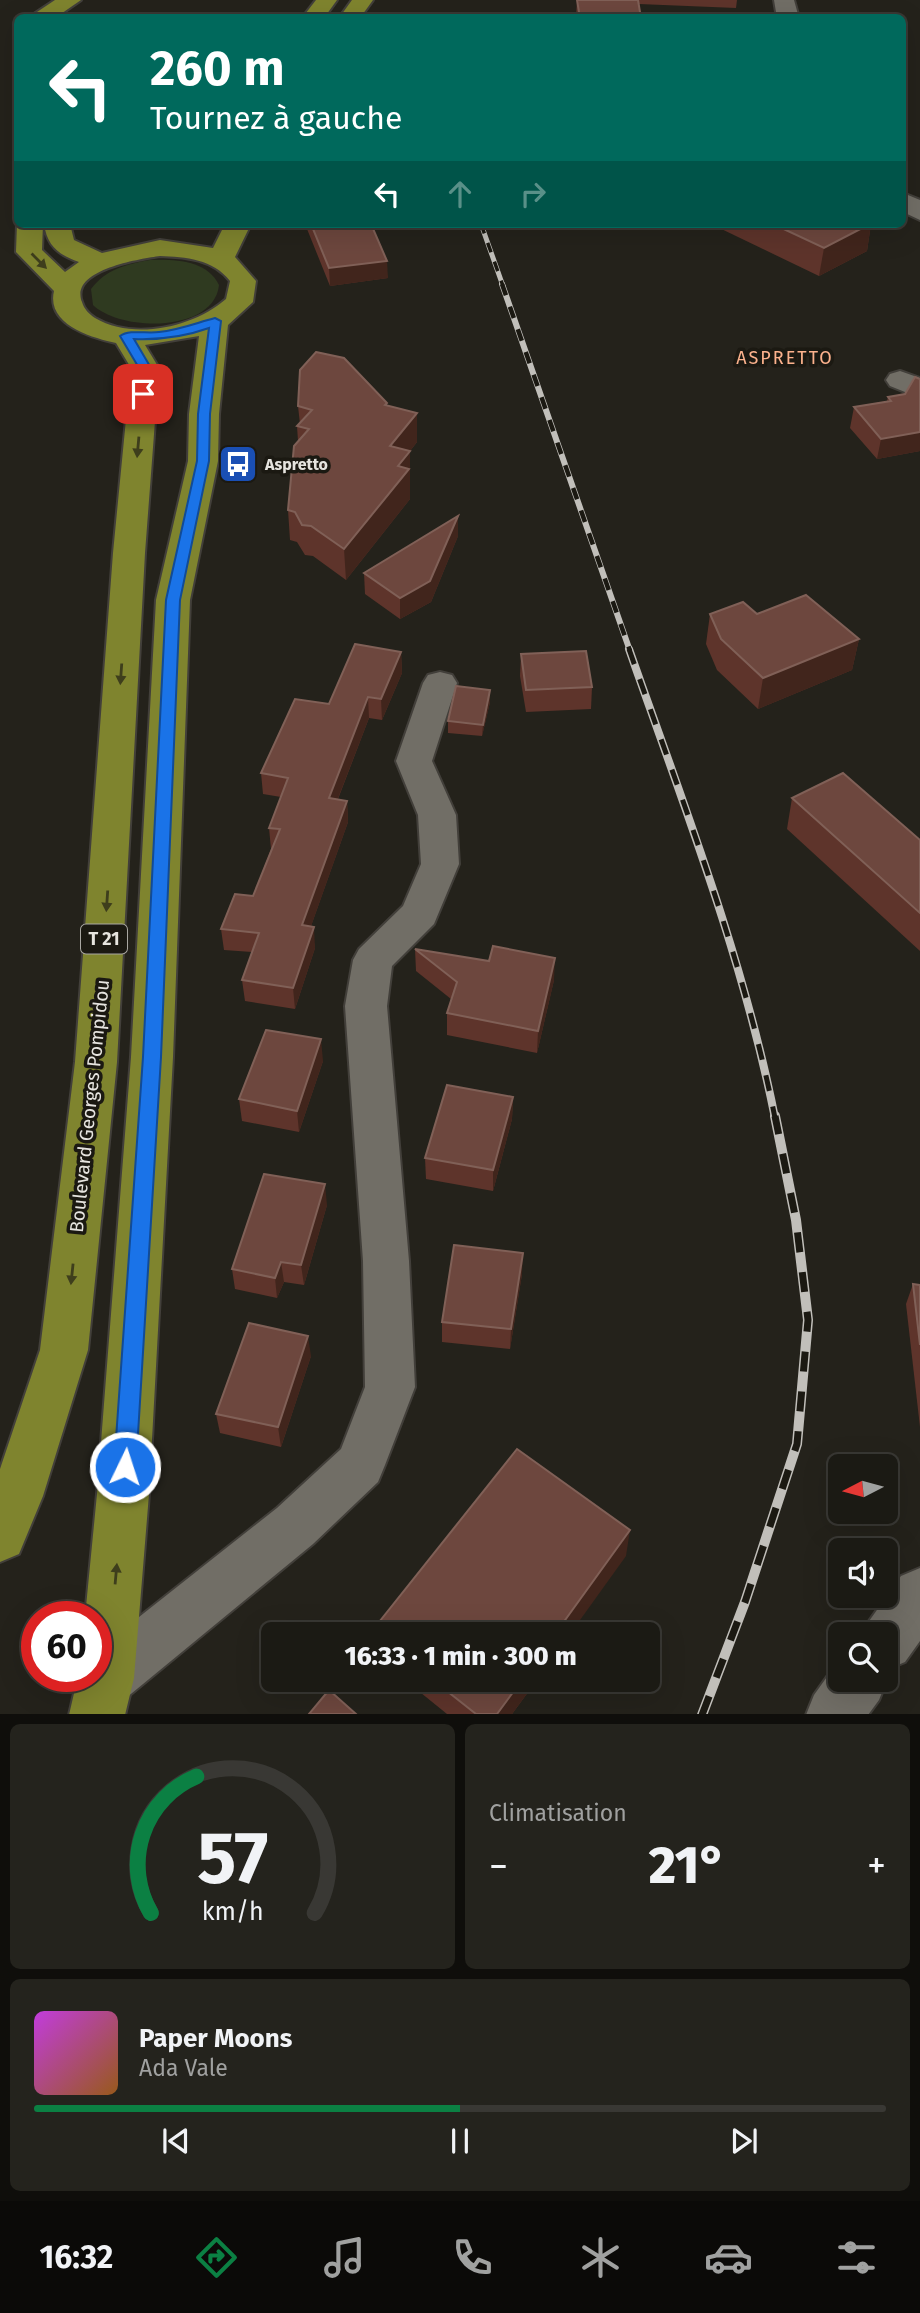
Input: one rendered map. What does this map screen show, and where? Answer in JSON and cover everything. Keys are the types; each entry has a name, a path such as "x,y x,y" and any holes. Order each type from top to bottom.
{"main road":[{"path":"45,14 71,0"},
{"path":"315,14 327,0"},
{"path":"352,14 363,0"},
{"path":"30,228 29,252 68,290"},
{"path":"57,228 57,236 64,247 101,261"},
{"path":"160,248 178,228"},
{"path":"221,258 236,228"},
{"path":"160,248 193,250 221,258 236,268 243,281 239,302 215,321 188,331 157,336 126,336 85,324 73,313 67,302 68,290 74,279 101,261 129,252 160,248"},
{"path":"102,1696 124,1481 152,1057 173,600 203,461 204,414 215,321"},
{"name":"Boulevard Georges Pompidou","path":"0,1536 17,1496 64,1350 96,1062 128,567 145,368 126,336"}],"street":[{"path":"102,1696 360,1465 390,1387 386,1261 366,1006 373,960 420,914 440,864 437,815 414,761 440,683"},
{"path":"898,1626 920,1595"},
{"path":"834,1714 850,1692"}],"green space":[{"path":"150,260 179,261 207,270 219,285 213,301 201,312 184,320 165,323 124,320 106,314 93,305 91,289 103,277 125,266"}],"building":[{"path":"577,0 638,0 640,14 579,14"},
{"path":"313,228 373,228 387,261 329,268"},
{"path":"782,228 862,228 824,248"},
{"path":"316,352 344,358 387,403 385,405 417,413 390,446 410,451 398,466 409,469 344,549 311,526 302,525 295,512 288,510 294,446 309,429 297,426 312,410 298,406 300,370"},
{"path":"915,377 920,379 920,432 881,439 854,407 891,401 888,397 905,394"},
{"path":"458,516 430,581 400,598 364,573"},
{"path":"806,595 859,639 763,678 721,639 710,614 743,602 757,614"},
{"path":"355,644 401,652 381,699 368,697 329,798 347,801 302,925 314,927 293,988 242,980 259,933 221,929 235,894 253,896 280,829 269,828 288,778 261,773 295,699 329,704"},
{"path":"586,651 592,687 526,690 521,654"},
{"path":"456,686 490,690 483,725 448,721"},
{"path":"843,773 920,840 920,913 792,798"},
{"path":"493,946 555,958 538,1031 447,1013 457,982 415,949 489,961"},
{"path":"266,1030 321,1039 297,1111 239,1099"},
{"path":"447,1085 513,1097 493,1170 425,1158"},
{"path":"264,1174 325,1184 301,1265 281,1262 275,1278 232,1269"},
{"path":"454,1245 523,1253 511,1329 442,1322"},
{"path":"913,1284 920,1285 920,1345"},
{"path":"249,1323 308,1336 278,1427 216,1414"},
{"path":"517,1449 630,1530 564,1622 379,1622"},
{"path":"327,1692 331,1692 356,1714 309,1714"},
{"path":"448,1692 513,1692 497,1714 476,1714"}],"railway":[{"path":"482,228 503,286"},
{"path":"502,284 630,651"},
{"path":"629,649 729,939 762,1058 775,1118"},
{"path":"702,1714 745,1602 797,1444 808,1320 796,1220 775,1116"}],"place":[{"name":"Aspretto","path":"238,464"}],"district":[{"name":"ASPRETTO","path":"785,358"}],"route":[{"path":"125,1467 152,1057 173,600 203,461 204,414 215,321 188,331 157,336 126,336 145,368 143,394"}]}
